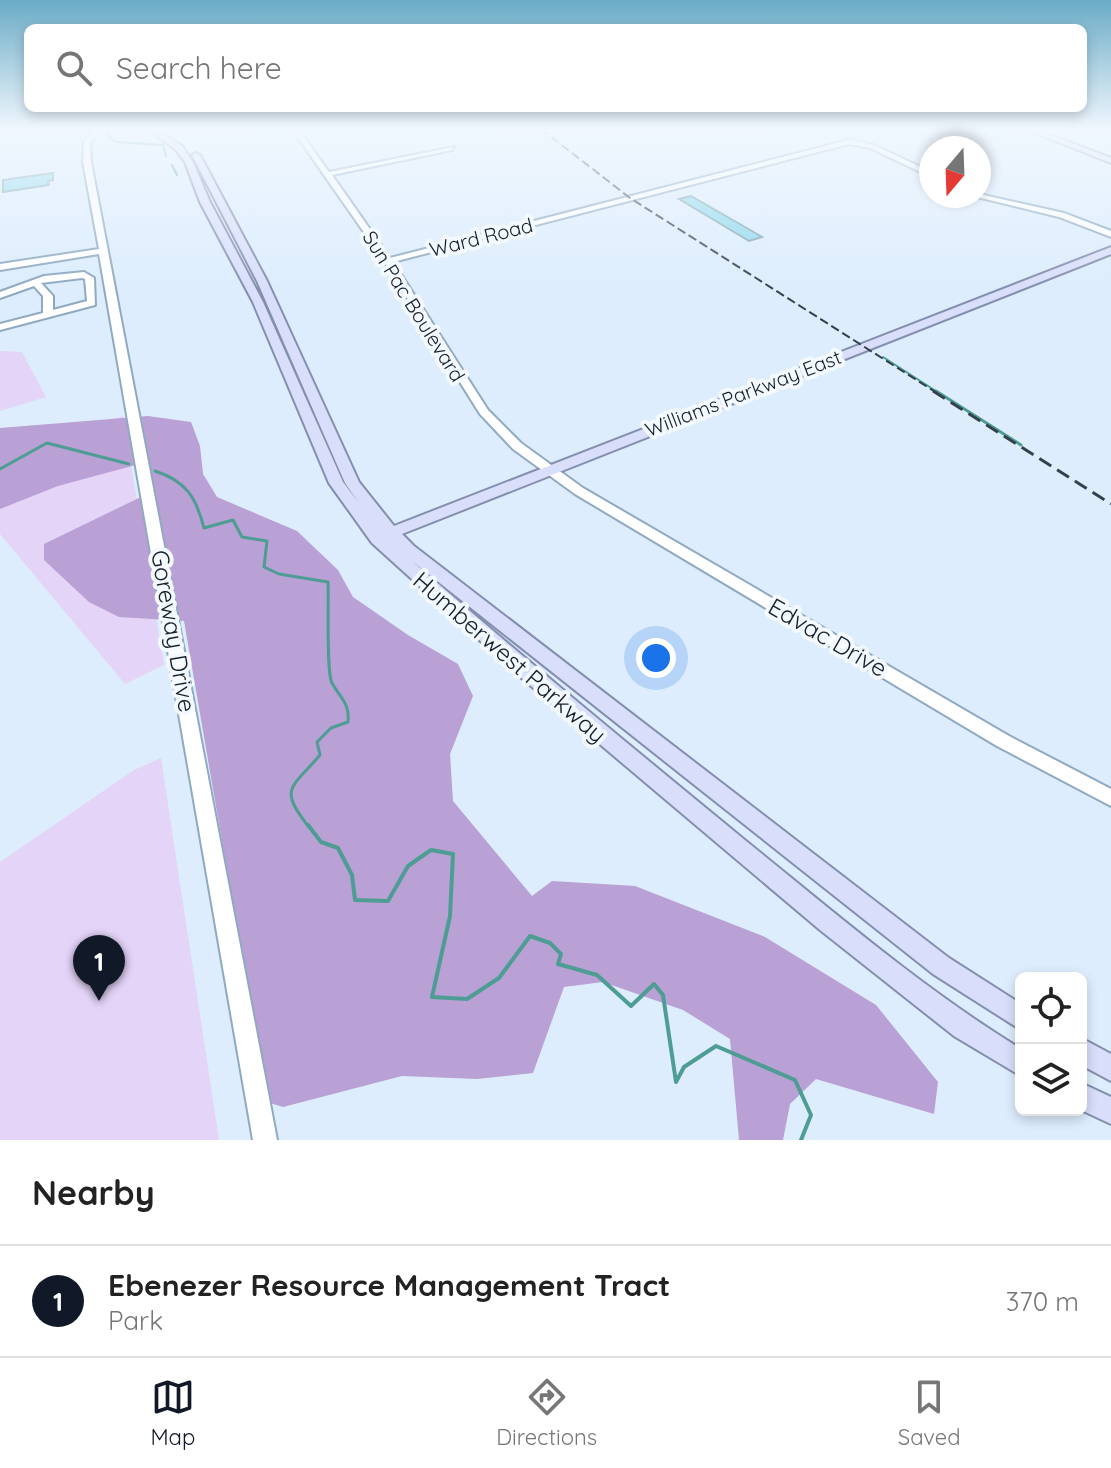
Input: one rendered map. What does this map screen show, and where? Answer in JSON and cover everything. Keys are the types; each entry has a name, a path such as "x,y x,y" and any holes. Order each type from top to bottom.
{"main road":[{"name":"Humberwest Parkway","path":"197,182 258,302 336,483 388,540 607,740 828,922 963,1027 1015,1059"},
{"name":"Humberwest Parkway","path":"211,182 262,281 342,465 388,540 507,625 941,966 1015,1014"},
{"name":"Williams Parkway East","path":"388,540 1111,250"},
{"name":"Williams Parkway East","path":"554,473 1111,258"},
{"path":"1087,1054 1111,1068"},
{"path":"1087,1099 1111,1111"}],"street":[{"name":"Goreway Drive","path":"93,182 265,1140"},
{"name":"Sun Pac Boulevard","path":"334,182 484,412 517,446 554,473"},
{"name":"Ward Road","path":"388,261 697,182"},
{"path":"991,199 1061,215 1111,234"},
{"path":"0,267 104,251"},
{"path":"46,261 40,281 48,296 48,316"},
{"path":"0,295 40,281 84,275 89,278 92,303 0,327"},
{"name":"Edvac Drive","path":"554,473 579,491 1003,741 1111,798"}],"shaded area":[{"path":"0,351 22,352 46,397 0,411"},
{"path":"123,416 164,665 125,684 0,534 0,452"},
{"path":"148,416 191,422 200,446 203,474 217,497 297,531 338,570 353,597 408,635 458,664 473,696 450,754 453,801 532,896 552,881 635,886 765,937 876,1005 938,1082 934,1114 816,1079 790,1104 783,1140 739,1140 730,1039 683,1010 603,982 564,987 533,1073 477,1079 402,1076 283,1107 267,1102 184,621 119,617 89,602 44,560 44,544 145,495 143,463 58,486 0,509 0,428"},
{"path":"161,758 219,1140 0,1140 0,862 134,770"}],"building":[{"path":"3,182 48,182 49,185 3,192"},
{"path":"691,196 762,237 749,241 679,199"}],"waterway":[{"path":"883,357 939,393"},
{"path":"936,391 1021,445"},
{"path":"0,469 47,443 129,464"},
{"path":"155,471 182,485 193,499 204,528 233,520 242,537 267,541 264,567 279,574 328,582 330,676 346,705 348,722 331,728 317,742 320,755 292,789 294,804 309,827"},
{"path":"308,825 321,842 338,848 352,875 355,900 388,901 408,866 431,850 453,854 450,916 432,997 467,999 499,978 530,936 550,943 561,954 558,964 597,975 631,1006 654,984 663,995 676,1082 684,1067 716,1046 795,1080 811,1115 801,1140"}],"railway":[{"path":"610,182 937,393"},
{"path":"933,391 1111,504"}],"place":[{"name":"Ebenezer Resource Management Tract","path":"99,1001"}]}
